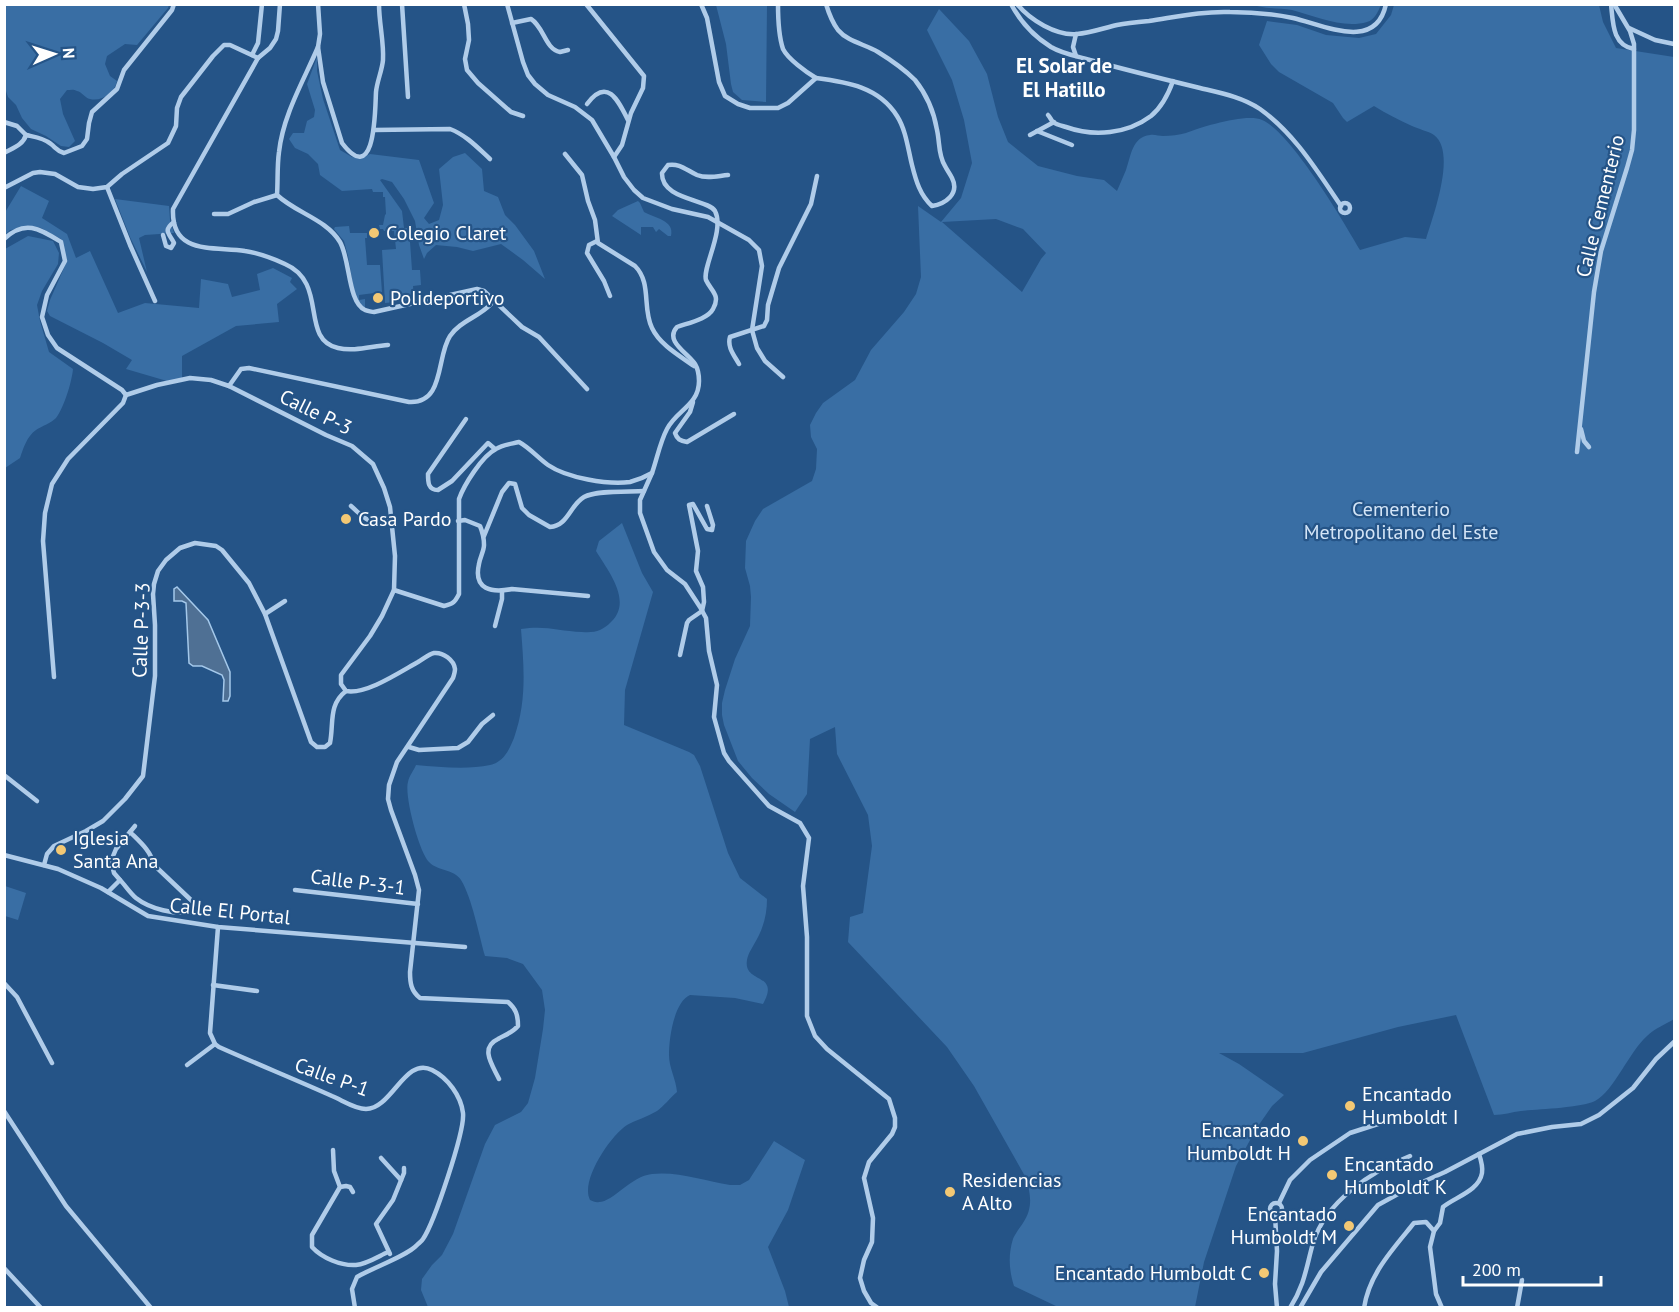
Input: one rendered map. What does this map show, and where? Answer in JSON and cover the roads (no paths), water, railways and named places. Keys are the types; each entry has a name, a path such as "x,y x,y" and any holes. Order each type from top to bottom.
{"street":[{"path":"4,122 17,126 26,135 48,142 61,153 82,146 87,139 88,123 92,112 117,89 124,70 172,10 174,4"},
{"path":"252,55 258,43 262,4"},
{"path":"280,4 276,39 270,48 258,58 173,209 174,222 182,238 188,243 196,246 245,251 270,257 292,267 302,275 309,286 318,332 324,342 340,348 388,345"},
{"path":"277,195 279,152 283,130 318,47 320,34 318,4"},
{"path":"318,47 323,82 342,143 353,155 362,156 369,147 374,130 376,89 383,61 379,4"},
{"path":"402,4 408,97"},
{"path":"464,4 469,32 465,59 467,69 478,83 511,112 523,116"},
{"path":"507,4 528,75 548,95 574,107 592,120 624,177 634,190 643,198 672,209 708,217 748,240 759,250 762,266 752,330 757,348 765,361 783,377"},
{"path":"586,4 644,76 643,88 628,120 622,145 614,157"},
{"path":"701,4 707,18 718,82 725,96 750,108 778,108 788,103 816,78"},
{"path":"778,4 784,50 801,69 816,78 845,82 878,96 897,117 923,198 932,206 942,204 950,198 954,187 943,163 939,150 938,132 925,94 901,67 877,51 853,42 840,32 832,21 826,4"},
{"path":"1011,4 1024,23 1041,40 1058,51 1230,95 1259,109 1287,132 1300,147 1341,206"},
{"path":"1017,4 1024,12 1045,26 1061,32 1077,34 1184,15 1221,12 1277,15 1356,33 1367,30 1377,23 1384,14 1386,4"},
{"path":"1612,4 1629,29 1655,40 1674,44"},
{"path":"1612,4 1614,32 1624,46 1634,49"},
{"path":"512,23 531,20 538,25 552,49 560,52 568,50"},
{"path":"1617,37 1625,39 1629,29"},
{"name":"Calle Cementerio","path":"1577,452 1594,292 1601,251 1632,150 1635,92 1634,49 1629,29"},
{"path":"1076,56 1073,44 1077,34"},
{"path":"4,188 33,173 40,172 55,174 78,187 93,189 107,187 168,143 176,126 177,108 181,97 224,45 230,45 258,58"},
{"path":"1048,115 1054,122 1089,132 1104,133 1121,130 1138,124 1156,111 1169,93 1173,81"},
{"path":"587,104 595,93 603,91 619,102 628,120"},
{"path":"1030,135 1054,122"},
{"path":"374,130 450,129 473,143 490,159"},
{"path":"1037,131 1072,145"},
{"path":"4,153 20,144 26,135"},
{"path":"565,154 582,175 595,220 597,241 640,271 646,289 649,321 656,335 698,369"},
{"path":"728,175 703,176 673,164 668,165 662,173 664,183 674,192 711,207 715,211 717,223 716,242 706,274 706,280 715,292 717,302 705,317 674,330 675,343 693,361 698,369 699,377 699,391 690,412 675,433 677,438 687,442 734,414"},
{"path":"739,364 729,347 730,337 764,326 779,268 811,204 817,177"},
{"path":"107,187 155,301"},
{"path":"214,214 228,214 277,195"},
{"path":"277,195 324,225 339,241 347,258 354,298 366,311 374,312 477,289 484,291 522,327 539,337 587,389"},
{"path":"162,235 166,246 171,248 174,243 167,229 174,222"},
{"path":"4,239 18,229 34,228 40,229 61,242 65,261 47,295 42,317 48,335 57,348 122,390 126,395 123,403 68,459 52,484 47,503 44,542 54,677"},
{"path":"597,241 589,245 587,253 604,281 609,296"},
{"path":"229,386 241,369 249,368 418,403 425,400 436,385 444,348 450,335 463,322 484,312 490,304 490,297"},
{"name":"Calle P-3","path":"126,395 190,378 211,380 229,386 352,446 373,464 390,507 395,556 394,591 374,629 341,675 341,684 346,691"},
{"path":"693,402 675,417 666,430 652,473 640,500 640,513 654,552 667,570 685,584 706,618 709,651 717,685 714,717 724,753 769,806 800,823 809,838 803,886 807,937 807,1016 815,1036 827,1049 890,1099 895,1127 869,1162 864,1178 873,1218 872,1242 864,1260 860,1278 871,1303 878,1308"},
{"path":"466,419 428,474 428,483 431,488 438,490 452,481 488,443 495,449"},
{"name":"Calle Cementerio","path":"1580,424 1584,441 1589,447"},
{"path":"394,591 444,606 456,601 459,594 459,499 462,489 486,457 495,449 519,442 549,466 572,476 589,480 633,481 652,473"},
{"path":"484,536 502,492 509,483 515,484 522,508 550,527 559,525 586,496 644,491"},
{"path":"680,655 687,623 702,611 704,603 703,587 696,571 698,551 689,505 693,504 707,529 712,530 713,525 707,506"},
{"path":"351,506 368,521 391,520"},
{"path":"458,520 465,520 480,526 484,536 484,548 478,571 481,585 488,590 512,589 588,596"},
{"name":"Calle P-3-3","path":"44,865 47,854 54,846 103,821 125,799 143,776 155,676 153,594 158,571 166,560 180,549 195,543 216,546 222,550 249,583 265,614 311,741 317,747 325,747 330,743 334,707 339,697 346,691"},
{"path":"495,626 502,591"},
{"path":"265,614 285,601"},
{"path":"346,691 354,693 361,691 433,653 442,654 450,659 455,669 453,678 397,762 389,785 388,799 419,890 410,984 414,993 420,998 508,1002 515,1009 518,1026 513,1032 492,1042 488,1048 487,1054 499,1079"},
{"path":"409,747 418,750 458,748 468,742 482,724 493,715"},
{"path":"4,775 37,801"},
{"path":"130,832 146,848 154,865 192,901 195,908 193,912 163,910 136,897 114,873 111,861 116,849 130,832 135,826"},
{"name":"Calle El Portal","path":"4,855 58,869 108,892 148,916 218,927 465,947"},
{"path":"108,892 120,880"},
{"name":"Calle P-3-1","path":"295,890 418,904"},
{"path":"187,1065 215,1044 210,1033 218,927"},
{"path":"4,983 17,998 52,1064"},
{"path":"213,985 257,991"},
{"path":"1300,1308 1321,1272 1378,1205 1517,1134 1581,1124 1599,1115 1633,1088 1656,1059 1674,1042"},
{"name":"Calle P-1","path":"215,1044 291,1079 366,1109 391,1095 409,1073 422,1068 431,1070 445,1080 460,1102 463,1114 462,1127 449,1172 424,1238 415,1248 357,1277 352,1288 355,1308"},
{"path":"4,1111 66,1206 151,1308"},
{"path":"1277,1308 1275,1215 1282,1211 1279,1203 1290,1180 1310,1160 1350,1132 1409,1114"},
{"path":"333,1150 334,1171 340,1187"},
{"path":"1442,1308 1436,1294 1430,1247 1443,1207 1471,1190 1480,1179 1483,1171 1479,1154"},
{"path":"1290,1308 1303,1282 1317,1232 1328,1215 1366,1178 1410,1156"},
{"path":"381,1158 401,1180"},
{"path":"393,1259 376,1224 393,1200 404,1168"},
{"path":"340,1187 312,1235 312,1247 318,1254 343,1264 358,1265 388,1252"},
{"path":"340,1187 350,1187 353,1192"},
{"path":"1364,1308 1366,1295 1377,1270 1414,1223 1426,1222 1434,1231"},
{"path":"4,1268 41,1308"},
{"path":"1517,1308 1522,1280"}],"place":[{"name":"Colegio Claret","path":"374,233"},
{"name":"Polideportivo","path":"378,298"},
{"name":"Casa Pardo","path":"346,519"},
{"name":"Iglesia Santa Ana","path":"61,850"},
{"name":"Encantado Humboldt I","path":"1350,1106"},
{"name":"Encantado Humboldt H","path":"1303,1141"},
{"name":"Encantado Humboldt K","path":"1332,1175"},
{"name":"Residencias A Alto","path":"950,1192"},
{"name":"Encantado Humboldt M","path":"1349,1226"},
{"name":"Encantado Humboldt C","path":"1264,1273"}],"district":[{"name":"El Solar de El Hatillo","path":"1064,78"}],"park label":[{"name":"Cementerio Metropolitano del Este","path":"1401,520"}]}
